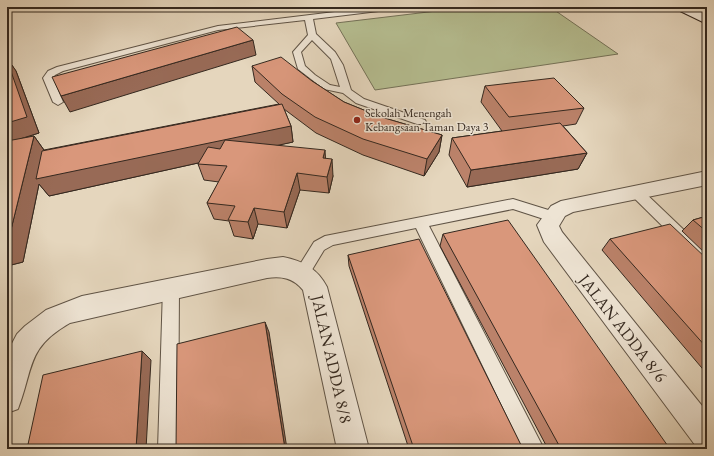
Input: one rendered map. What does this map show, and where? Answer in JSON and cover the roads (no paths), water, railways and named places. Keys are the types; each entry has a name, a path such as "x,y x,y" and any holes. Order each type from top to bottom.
{"street":[{"path":"201,7 211,7"},
{"path":"680,7 707,20"},
{"path":"692,12 707,10"},
{"path":"553,217 558,211 568,206 707,178"},
{"name":"JALAN ADDA 8/6","path":"553,217 548,225 552,236 707,437"},
{"path":"7,398 14,371 24,346 37,332 57,317 73,310 171,288 282,267 302,274"},
{"name":"JALAN ADDA 8/8","path":"302,274 310,279 315,287 354,449"}],"lane":[{"path":"58,102 48,78 51,73 60,69 218,28 395,7"},
{"path":"309,18 312,34 331,52 338,62 346,91"},
{"path":"312,34 297,52 301,67 312,77 327,87 346,91 360,101 421,122"},
{"path":"636,192 707,261"},
{"path":"302,274 319,246 330,240 513,204 553,217"},
{"path":"420,222 534,449"},
{"path":"168,449 171,288"}],"place":[{"name":"Sekolah Menengah Kebangsaan Taman Daya 3","path":"357,120"}]}
